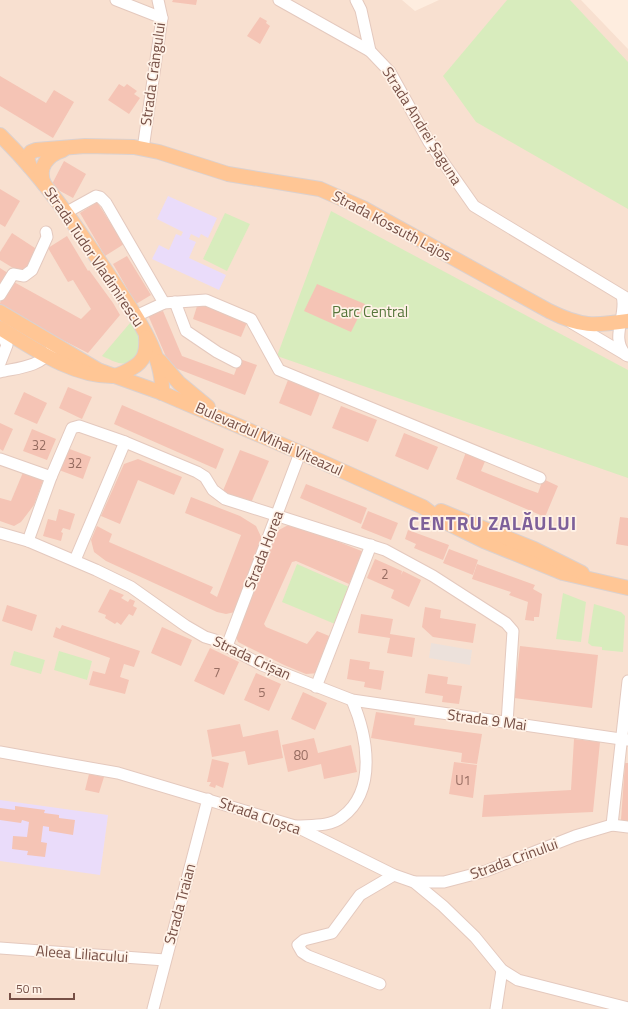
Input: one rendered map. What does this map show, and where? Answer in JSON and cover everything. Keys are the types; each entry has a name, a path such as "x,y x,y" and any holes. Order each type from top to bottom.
{"main road":[{"name":"Strada Kossuth Lajos","path":"2,137 14,146 24,149 112,146 143,149 222,173 294,184 334,194 563,318 587,325 626,321"},
{"name":"Strada Tudor Vladimirescu","path":"2,137 30,167 67,212 136,316 155,354 162,379 162,393"},
{"name":"Strada Kossuth Lajos","path":"44,184 42,171 45,161 58,151 74,147"},
{"name":"Strada Kossuth Lajos","path":"30,167 27,159 29,153 45,149"},
{"name":"Bulevardul Mihai Viteazul","path":"0,312 51,350"},
{"name":"Bulevardul Mihai Viteazul","path":"0,328 51,350 90,372 113,376 162,393 234,423 423,507 452,526 518,556 563,573 628,588"},
{"path":"113,376 132,368 144,357 147,349 146,335"},
{"path":"155,354 172,376 186,389 234,423"}],"street":[{"path":"116,0 162,18"},
{"name":"Strada Crângului","path":"143,149 162,18 158,0"},
{"name":"Strada Andrei Șaguna","path":"279,0 370,51 390,72 429,142 474,206 625,298 627,308 626,321 621,344 628,356"},
{"path":"356,0 360,10 370,51"},
{"path":"67,212 96,196 100,197 106,203 186,331 212,349 236,362"},
{"path":"0,295 13,274 24,276 32,270 48,237 46,232"},
{"path":"136,316 169,303 206,300 251,319 279,370 540,478"},
{"path":"563,318 628,356"},
{"path":"0,331 7,345 0,364"},
{"path":"0,372 35,363 51,350"},
{"path":"28,542 51,477 72,428 79,426 124,442 205,476 213,490 224,499 371,545 400,557 433,576 506,623 513,631 507,723"},
{"path":"75,560 124,442"},
{"name":"Strada Horea","path":"227,646 300,453"},
{"path":"0,459 51,477"},
{"name":"Strada Crișan","path":"0,533 75,560 131,587 186,626 262,665 352,700"},
{"path":"316,687 371,545"},
{"path":"628,681 625,739 612,825 628,828"},
{"path":"295,826 332,822 342,818 356,802 362,787 367,763 358,713 352,700"},
{"name":"Strada 9 Mai","path":"352,700 625,739"},
{"name":"Strada Cloșca","path":"0,752 118,774 208,799 295,826 394,875 414,882 444,906 470,932 502,970 518,980 628,1008"},
{"name":"Strada Traian","path":"153,1009 208,799"},
{"name":"Strada Crinului","path":"414,882 444,882 486,871 575,836 612,825"},
{"path":"380,984 308,956 302,952 298,945 304,940 332,933 360,895 394,875"},
{"name":"Aleea Liliacului","path":"0,948 165,960"},
{"path":"496,1009 502,970"}],"shaded area":[{"path":"0,0 402,0 415,11 439,0 581,0 628,49 628,1009 0,1009"},
{"path":"168,196 217,218 208,238 201,234 199,238 191,234 189,239 196,242 189,258 226,275 219,290 152,259 159,245 169,250 176,234 181,236 183,232 157,219"},
{"path":"431,643 472,650 470,665 429,658"},
{"path":"0,800 108,815 100,875 0,861"}],"green space":[{"path":"507,0 570,0 628,62 628,209 476,122 443,76"},
{"name":"Parc Central","path":"331,211 628,370 628,478 277,356"},
{"path":"225,213 250,224 227,271 203,259"},
{"path":"130,323 139,333 139,358 129,363 121,363 102,356"},
{"path":"297,564 349,587 335,624 282,602"},
{"path":"563,593 586,602 581,642 556,639"},
{"path":"594,604 621,612 625,616 623,652 602,650 602,647 592,646 588,643"},
{"path":"14,651 45,660 41,674 10,665"},
{"path":"59,651 92,661 87,680 54,670"}],"building":[{"path":"173,0 197,0 196,5 172,2"},
{"path":"260,17 267,21 266,23 270,26 260,44 247,36"},
{"path":"0,76 46,103 54,90 74,102 53,138 0,106"},
{"path":"119,84 124,87 127,84 137,91 134,94 140,98 129,114 108,100"},
{"path":"64,161 86,174 73,198 51,186"},
{"path":"0,189 20,201 5,227 0,224"},
{"path":"97,202 124,244 105,256 80,213"},
{"path":"12,233 38,250 23,274 0,260 0,252"},
{"path":"67,236 88,271 89,270 120,315 88,353 0,308 0,303 12,281 81,319 91,309 73,280 68,282 48,248"},
{"path":"127,256 151,295 136,304 113,264"},
{"path":"0,268 11,275 0,293"},
{"path":"317,284 365,304 351,332 304,311"},
{"path":"198,303 248,320 241,337 193,319"},
{"path":"163,311 182,356 234,375 240,359 257,365 245,395 170,366 148,315"},
{"path":"288,380 320,393 311,416 279,403"},
{"path":"68,387 92,397 82,419 59,408"},
{"path":"24,392 47,403 37,424 14,414"},
{"path":"122,405 224,449 216,469 114,424"},
{"path":"341,406 377,420 368,442 332,428"},
{"path":"0,423 13,429 3,451 0,449"},
{"path":"32,429 56,439 47,460 23,451"},
{"path":"404,433 438,447 428,470 395,456"},
{"path":"67,448 91,457 83,479 59,470"},
{"path":"240,450 269,461 251,503 222,493"},
{"path":"466,452 486,459 481,471 524,488 538,493 543,479 558,486 545,517 456,479"},
{"path":"138,459 182,477 174,495 138,480 120,524 101,516 124,464"},
{"path":"24,470 44,478 34,505 21,522 14,526 0,521 0,498 11,501"},
{"path":"306,484 367,508 361,524 300,498"},
{"path":"191,497 240,516 256,526 263,541 235,612 226,614 217,612 106,561 94,552 91,540 97,526 112,534 109,542 213,587 210,593 217,597 241,535 185,513"},
{"path":"59,509 75,514 70,530 63,528 61,532 63,533 61,541 43,536 48,519 56,521"},
{"path":"368,511 398,523 391,540 361,528"},
{"path":"620,517 628,518 628,546 616,544"},
{"path":"290,524 364,552 349,584 296,561 292,562 264,624 266,627 307,644 317,631 334,638 320,673 306,674 284,665 238,642 235,634 277,531"},
{"path":"408,530 449,545 443,560 414,548 416,544 405,539"},
{"path":"449,549 478,560 473,575 443,563"},
{"path":"375,559 402,571 401,575 403,571 421,580 409,607 391,598 394,590 367,578"},
{"path":"477,564 535,585 533,589 542,594 539,617 534,617 534,621 525,620 528,602 509,595 511,592 472,579"},
{"path":"110,589 124,595 121,598 128,602 130,599 135,601 133,606 137,608 133,616 129,614 121,625 117,622 115,624 105,618 106,615 98,612"},
{"path":"7,605 37,615 32,631 2,621"},
{"path":"425,607 441,610 440,618 476,624 473,643 433,637 422,627"},
{"path":"361,614 393,619 390,634 415,638 412,657 387,653 390,638 358,633"},
{"path":"62,625 140,651 134,667 124,664 120,677 129,680 125,694 89,685 93,671 105,674 110,658 53,637 56,627 60,629"},
{"path":"162,627 192,640 181,666 151,653"},
{"path":"520,646 598,655 592,708 514,698"},
{"path":"210,648 239,662 224,695 194,681"},
{"path":"350,659 370,662 369,669 384,671 381,690 364,687 365,682 347,679"},
{"path":"256,673 281,684 269,711 244,700"},
{"path":"428,674 448,677 447,684 462,686 459,704 442,702 443,696 425,693"},
{"path":"303,692 327,703 315,730 291,719"},
{"path":"376,712 415,718 414,725 482,734 477,764 461,762 462,753 371,738"},
{"path":"240,724 243,737 278,730 283,758 248,765 245,751 212,757 207,730"},
{"path":"314,738 318,753 351,745 357,772 324,779 321,764 288,772 282,745"},
{"path":"574,739 600,742 593,812 482,817 484,795 571,790"},
{"path":"212,759 229,763 223,788 216,785 215,788 209,786 211,782 207,782"},
{"path":"454,762 477,765 473,798 449,794"},
{"path":"625,763 628,763 628,821 621,820"},
{"path":"89,774 104,777 99,793 85,790"},
{"path":"15,806 45,810 44,813 59,815 59,818 75,820 73,835 49,831 49,827 43,826 41,842 47,843 45,857 27,855 28,851 12,849 13,836 27,837 29,822 22,820 21,823 0,820 0,808 15,810"}],"district":[{"name":"CENTRU ZALĂULUI","path":"493,523"}]}
